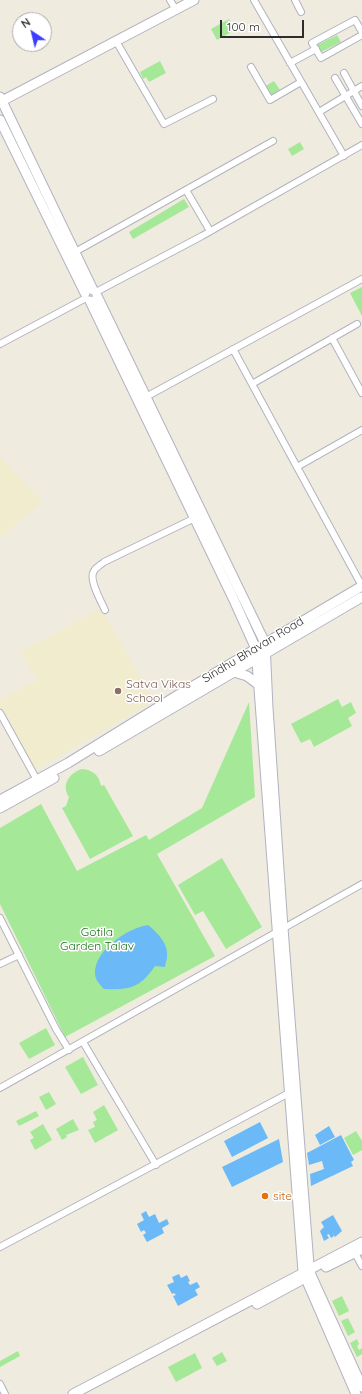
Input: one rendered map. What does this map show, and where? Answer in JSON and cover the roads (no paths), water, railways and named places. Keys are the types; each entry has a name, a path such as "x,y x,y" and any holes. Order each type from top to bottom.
{"main road":[{"path":"194,0 1,100 75,252 91,295 137,401 233,598 256,649 307,1274 362,1387"},
{"path":"0,120 91,295 146,396 265,643 289,1093 307,1274 356,1394"},
{"name":"Sindhu Bhavan Road","path":"0,800 68,763 362,586"},
{"name":"Sindhu Bhavan Road","path":"0,808 362,597"},
{"path":"234,672 247,676 259,685"},
{"path":"86,1394 307,1274 362,1242"},
{"path":"73,1394 307,1274 358,1251"}],"street":[{"path":"170,0 176,10"},
{"path":"254,0 344,156"},
{"path":"295,0 301,12"},
{"path":"355,20 362,33 320,58 316,49 312,43 355,20"},
{"path":"116,41 164,124 213,99"},
{"path":"290,63 316,49"},
{"path":"251,67 270,100 301,82"},
{"path":"344,73 362,106"},
{"path":"336,78 362,124"},
{"path":"319,112 362,86"},
{"path":"75,252 273,141"},
{"path":"0,344 210,231 362,145"},
{"path":"186,190 210,231"},
{"path":"137,401 362,278"},
{"path":"252,384 357,324"},
{"path":"332,338 362,393"},
{"path":"233,349 362,586"},
{"path":"297,467 362,430"},
{"path":"105,610 92,581 94,570 111,559 204,514"},
{"path":"0,713 37,780"},
{"path":"0,1088 83,1042 95,1033 220,965 362,884"},
{"path":"0,918 56,1029 69,1050"},
{"path":"0,964 19,955"},
{"path":"83,1042 156,1165"},
{"path":"0,1247 289,1093"},
{"path":"358,1251 362,1266"},
{"path":"0,1384 5,1394"}],"water":[{"path":"148,925 155,931 164,943 167,952 165,967 155,966 144,979 134,986 121,989 104,989 95,976 96,965 100,957 106,949 122,935"},
{"path":"260,1122 268,1138 232,1157 224,1141"},
{"path":"329,1126 335,1137 320,1145 315,1135"},
{"path":"341,1135 354,1160 351,1162 353,1166 311,1186 310,1174 324,1169 322,1161 309,1165 307,1153"},
{"path":"279,1139 283,1162 232,1187 222,1167"},
{"path":"146,1211 149,1217 155,1214 159,1223 167,1219 169,1224 162,1228 164,1233 147,1242 143,1235 146,1233 144,1230 141,1232 137,1224 144,1220 141,1214"},
{"path":"333,1215 342,1231 335,1237 332,1232 334,1236 331,1238 329,1234 327,1235 329,1238 324,1241 320,1231 324,1227 321,1222"},
{"path":"179,1274 181,1278 187,1275 190,1285 197,1282 200,1287 195,1290 198,1295 178,1306 173,1296 176,1295 174,1293 172,1294 167,1285 174,1282 172,1277"}],"place":[{"name":"Satva Vikas School","path":"118,691"},
{"name":"site","path":"265,1196"}],"park label":[{"name":"Gotila Garden Talav","path":"97,939"}]}
